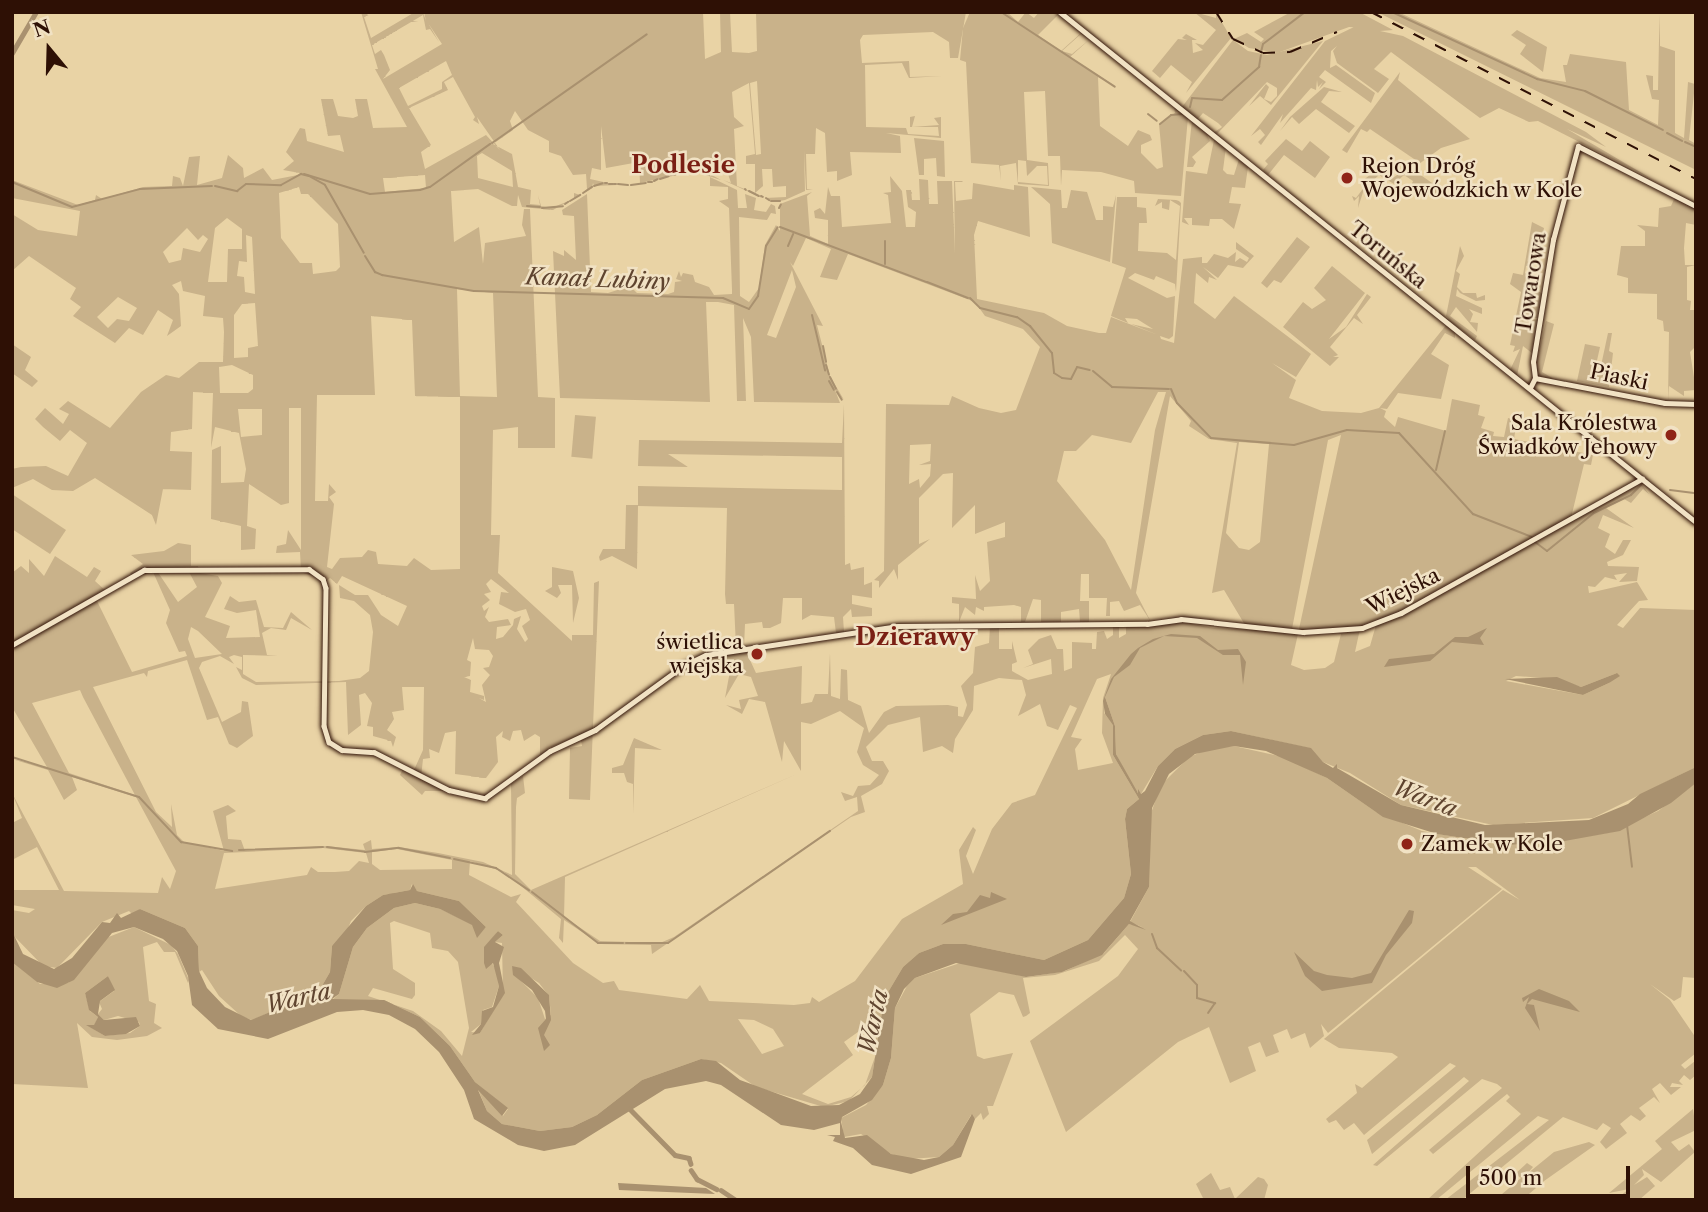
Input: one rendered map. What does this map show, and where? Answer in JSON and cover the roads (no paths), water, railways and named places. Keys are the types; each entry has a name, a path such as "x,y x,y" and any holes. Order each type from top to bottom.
{"street":[{"name":"Toruńska","path":"1060,12 1696,522"},
{"name":"Towarowa","path":"1530,388 1535,378 1533,362 1553,240 1580,145 1696,205"},
{"name":"Piaski","path":"1535,378 1665,403 1696,404"},
{"name":"Wiejska","path":"12,645 144,570 309,569 323,579 326,588 324,726 329,742 342,750 374,752 449,790 478,798 495,793 550,751 595,730 683,666 706,655 898,626 1152,623 1181,619 1318,632 1376,624 1642,479"}],"waterway":[{"path":"12,53 36,12"},
{"path":"1001,12 1115,87"},
{"path":"1261,52 1263,44 1305,12"},
{"path":"1392,12 1537,79 1585,91 1663,130"},
{"path":"492,143 647,34"},
{"path":"1190,107 1192,98 1222,100 1259,67 1261,55"},
{"path":"1148,114 1157,121"},
{"path":"1160,124 1171,115 1183,114"},
{"path":"1667,133 1682,141"},
{"path":"1685,142 1696,147"},
{"path":"304,174 370,194 420,190 430,187 490,144"},
{"path":"680,173 686,172"},
{"name":"Kanał Lubiny","path":"215,186 237,191 246,184 281,185 301,174 309,176 325,185 364,253"},
{"path":"671,175 677,174"},
{"path":"660,179 669,176"},
{"path":"654,181 658,179"},
{"name":"Kanał Lubiny","path":"12,182 72,207 140,189 212,186"},
{"path":"594,186 603,183"},
{"path":"631,185 646,183"},
{"path":"618,184 628,185"},
{"path":"583,193 592,187"},
{"path":"749,191 759,196"},
{"path":"570,201 580,195"},
{"path":"771,201 780,201"},
{"path":"779,208 781,204"},
{"path":"527,206 540,207"},
{"path":"542,208 563,206"},
{"name":"Kanał Lubiny","path":"365,256 375,272 382,275 474,291 723,298 749,309 758,296 766,246 778,227"},
{"name":"Kanał Lubiny","path":"780,227 926,282"},
{"path":"788,246 793,234"},
{"path":"885,241 885,264"},
{"name":"Kanał Lubiny","path":"927,282 968,298"},
{"name":"Kanał Lubiny","path":"970,298 980,308 1017,317 1030,326 1052,353 1054,373 1062,378 1071,379 1077,367 1090,370"},
{"path":"812,315 825,370"},
{"path":"823,346 826,362"},
{"path":"826,365 829,375"},
{"name":"Kanał Lubiny","path":"1093,371 1112,387 1169,389"},
{"path":"830,377 836,389"},
{"path":"829,381 834,390"},
{"name":"Kanał Lubiny","path":"1171,389 1177,403 1211,438 1294,445 1347,430 1399,433 1473,514 1532,537"},
{"path":"837,392 842,400"},
{"path":"1436,470 1445,431"},
{"name":"Kanał Lubiny","path":"1535,542 1547,551 1594,513 1631,495 1641,485"},
{"name":"Kanał Lubiny","path":"1670,490 1696,493"},
{"path":"12,757 139,797 181,842 232,851"},
{"path":"1627,825 1632,867"},
{"path":"626,943 668,943 830,831"},
{"path":"239,850 323,847"},
{"path":"327,847 365,852 399,848 450,858"},
{"path":"454,859 496,868 529,890"},
{"path":"532,892 598,943 623,943"},
{"path":"1152,934 1157,948 1181,970"},
{"path":"1184,971 1197,985 1197,998 1215,1003 1208,1013"},
{"path":"630,1109 675,1155 689,1158 691,1164"},
{"path":"691,1170 697,1179 717,1189"},
{"path":"721,1190 736,1200"}],"railway":[{"path":"1216,12 1233,39 1263,53 1290,52 1337,32"},
{"path":"1371,12 1696,179"}],"place":[{"name":"Rejon Dróg Wojewódzkich w Kole","path":"1347,178"},
{"name":"Sala Królestwa Świadków Jehowy","path":"1671,435"},
{"name":"świetlica wiejska","path":"757,654"},
{"name":"Zamek w Kole","path":"1407,844"}],"district":[{"name":"Podlesie","path":"683,165"},
{"name":"Dzierawy","path":"915,637"}],"water label":[{"name":"Warta","path":"1425,798"},
{"name":"Warta","path":"298,998"},
{"name":"Warta","path":"873,1022"}]}
